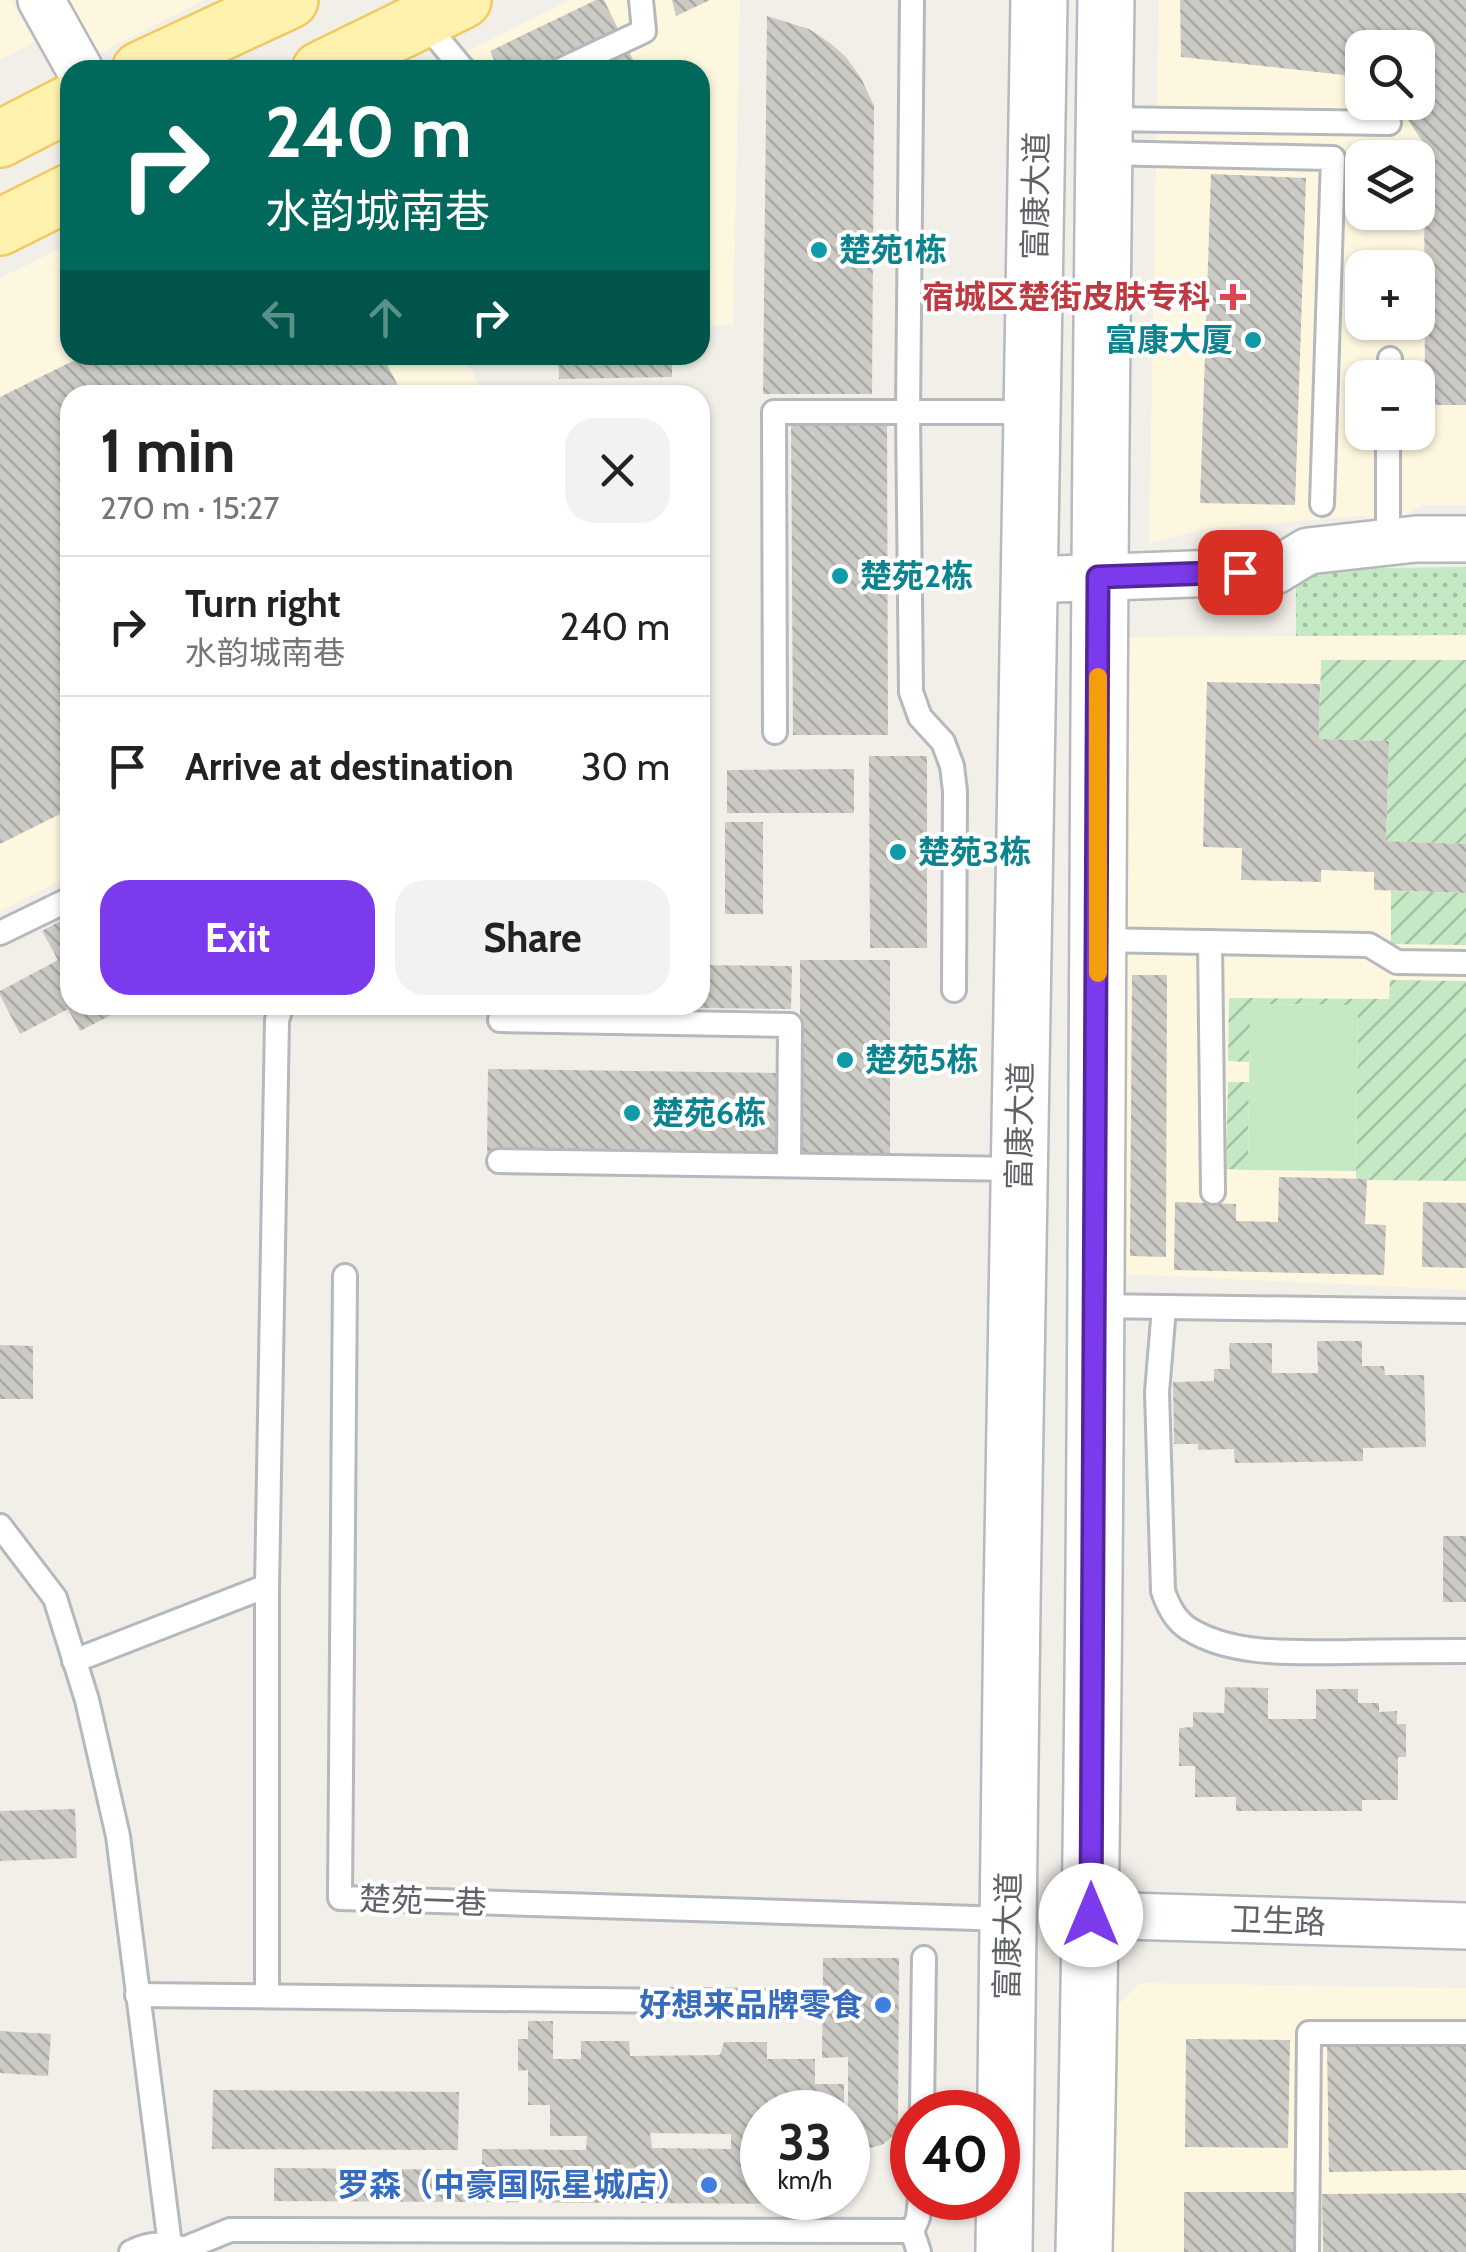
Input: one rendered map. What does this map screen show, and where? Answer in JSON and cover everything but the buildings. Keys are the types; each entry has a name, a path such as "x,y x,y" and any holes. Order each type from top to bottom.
{"main road":[{"path":"161,60 290,0"},
{"path":"340,60 443,10"},
{"path":"0,139 60,108"},
{"path":"0,227 60,197"}],"street":[{"path":"41,0 74,60"},
{"name":"富康大道","path":"1004,2252 1039,0"},
{"name":"富康大道","path":"1084,2252 1091,1926 1098,577 1106,0"},
{"path":"1029,580 1275,572 1308,551 1416,539 1466,539"},
{"name":"卫生路","path":"1091,1926 1466,1926"},
{"name":"卫生路","path":"1091,1926 1466,1948"}],"lane":[{"path":"582,60 644,31 641,0"},
{"path":"912,0 908,412 911,692 920,717 943,742 952,766 954,990"},
{"path":"443,10 460,60"},
{"path":"1104,136 1389,124"},
{"path":"1104,136 1332,158 1322,504"},
{"path":"775,732 774,412 1032,412"},
{"path":"1388,450 1388,542"},
{"path":"0,934 60,903"},
{"path":"1098,940 1369,945 1397,962 1466,962"},
{"path":"1210,942 1213,1192"},
{"path":"267,1996 267,1586 279,1015"},
{"path":"500,1020 790,1025 790,1165"},
{"path":"499,1161 1019,1168"},
{"name":"楚苑一巷","path":"346,1276 340,1898 1008,1919"},
{"path":"1093,1306 1466,1311"},
{"path":"1164,1308 1157,1392 1163,1592 1178,1620 1191,1630 1230,1645 1276,1653 1466,1651"},
{"path":"0,1526 54,1598 87,1700 118,1836 137,1994 181,2249"},
{"path":"74,1661 267,1586"},
{"path":"922,2090 924,1958"},
{"path":"137,1994 770,2002"},
{"path":"1307,2252 1309,2033 1466,2033"},
{"path":"131,2252 156,2244 181,2249 230,2230 916,2242"}],"shaded area":[{"path":"0,0 11,0 35,42 0,60"},
{"path":"65,0 204,0 96,55"},
{"path":"569,0 740,0 733,325 710,326 710,60 450,60"},
{"path":"1159,0 1466,0 1466,505 1422,505 1400,519 1358,516 1204,529 1149,543"},
{"path":"60,249 60,365 470,365 478,385 60,385 60,881 0,911 0,278"},
{"path":"1466,635 1466,1290 1124,1274 1129,637"},
{"path":"1140,1983 1466,1988 1466,2252 1111,2252 1116,2007"}],"green space":[{"path":"1466,567 1466,635 1296,636 1296,569"},
{"path":"1321,660 1466,660 1466,844 1386,841 1389,741 1319,739"},
{"path":"1391,891 1466,893 1466,945 1391,944"},
{"path":"1390,980 1466,981 1466,1181 1356,1180 1358,1005 1251,1004 1249,1062 1228,1061 1229,998 1389,999"},
{"path":"1250,1004 1358,1005 1356,1171 1248,1170"},
{"path":"1228,1082 1249,1082 1248,1170 1226,1169"}],"slow traffic":[{"path":"1098,677 1098,973"}],"place":[{"name":"楚苑1栋","path":"819,250"},
{"name":"宿城区楚街皮肤专科","path":"1233,297"},
{"name":"富康大厦","path":"1253,340"},
{"name":"楚苑2栋","path":"840,576"},
{"name":"楚苑3栋","path":"898,852"},
{"name":"楚苑5栋","path":"845,1060"},
{"name":"楚苑6栋","path":"632,1113"},
{"name":"好想来品牌零食","path":"883,2005"},
{"name":"罗森（中豪国际星城店）","path":"709,2185"}],"route":[{"path":"1091,1915 1098,577 1240,572"}]}
